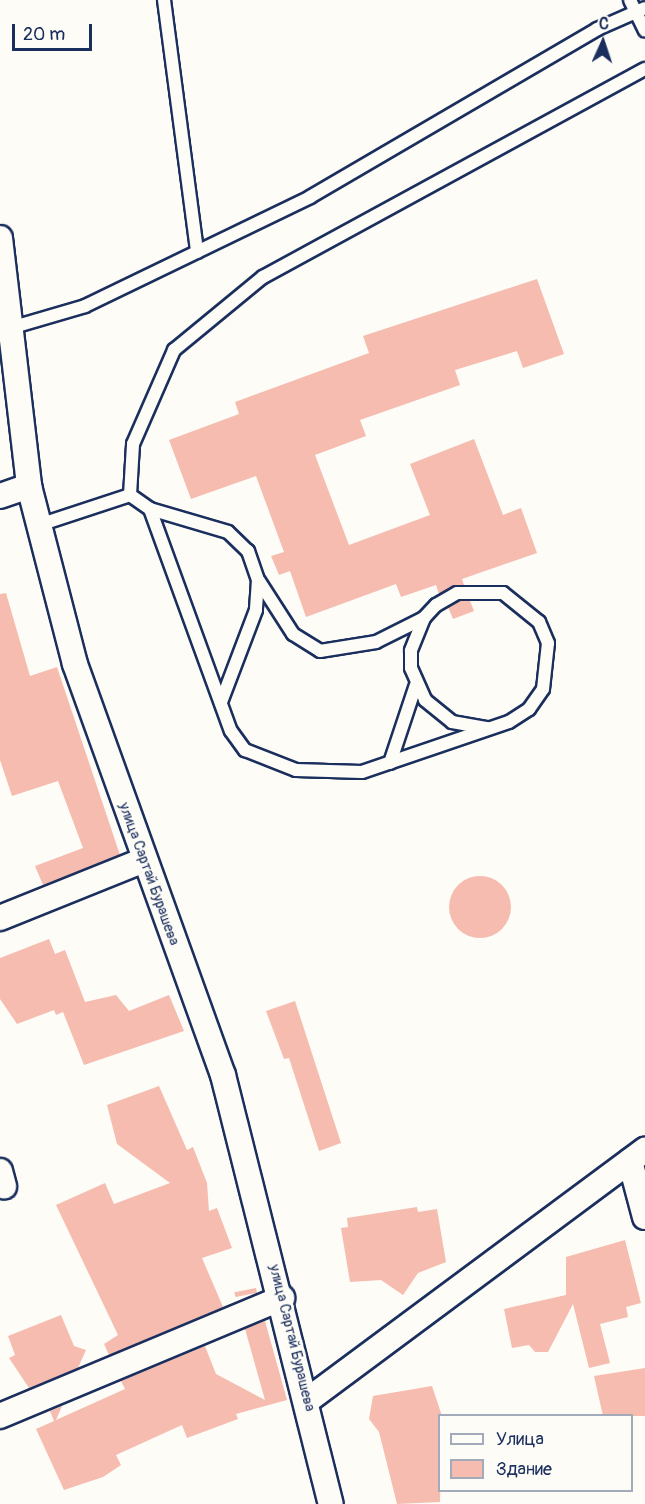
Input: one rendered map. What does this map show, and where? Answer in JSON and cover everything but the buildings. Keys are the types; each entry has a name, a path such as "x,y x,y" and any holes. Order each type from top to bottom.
{"street":[{"name":"улица Сартай Бурашева","path":"0,238 29,486 75,664 142,861 223,1075 308,1400 331,1504"},
{"path":"0,496 29,486"},
{"path":"0,918 142,861"},
{"path":"308,1400 638,1156 645,1217"},
{"path":"0,1416 282,1298"}],"lane":[{"path":"164,0 197,252"},
{"path":"630,0 639,10 645,31"},
{"path":"10,328 85,306 310,197 597,29 639,10"},
{"path":"130,495 133,444 174,351 263,277 645,69"},
{"path":"130,495 150,508 228,532 248,550 258,580 293,634 320,651 376,642 424,618 457,593 480,589 503,593 540,622 549,655 543,689 529,709 487,728 362,772 296,770 245,750 221,702 150,508"},
{"path":"39,525 130,495"},
{"path":"221,702 256,610 258,580"},
{"path":"424,618 411,651 416,685 425,700 452,722 487,728"},
{"path":"390,763 416,685"}]}
